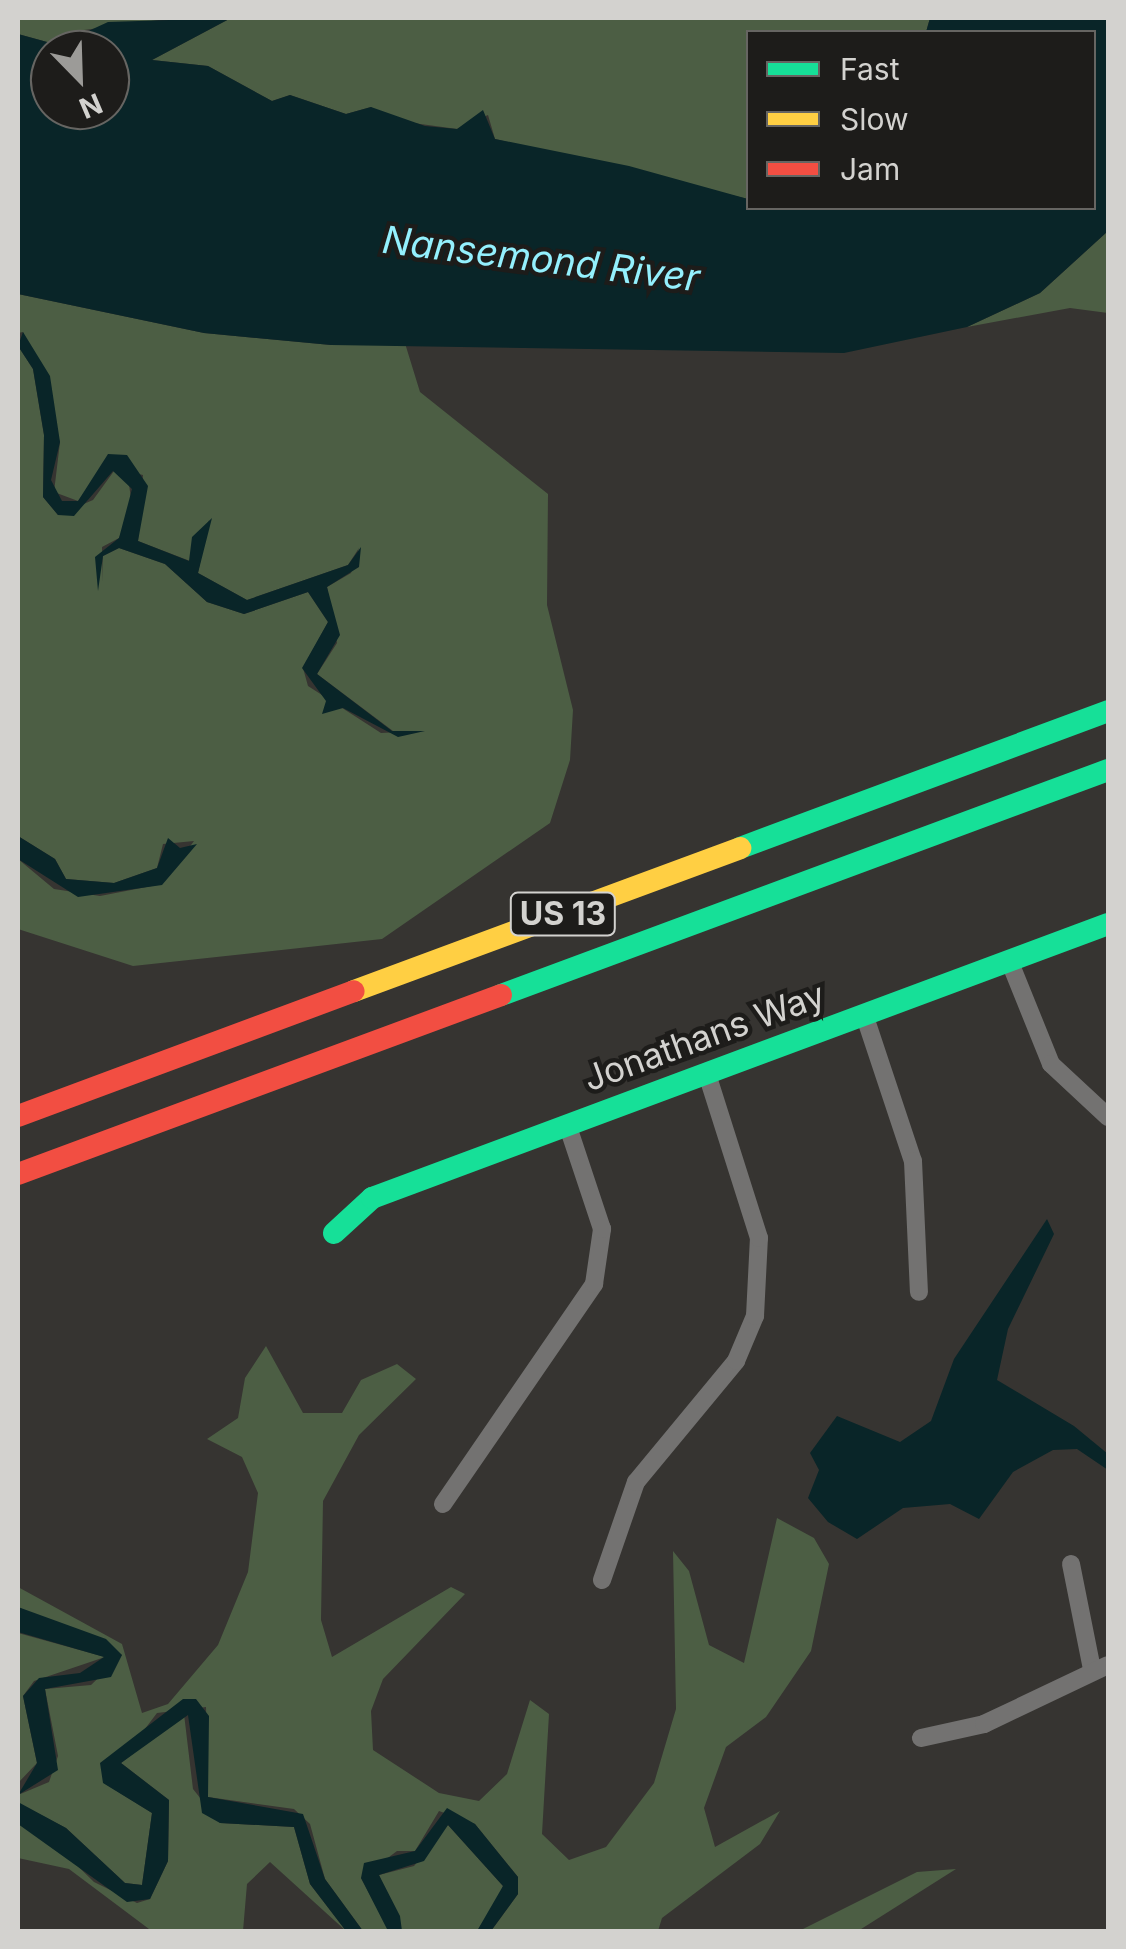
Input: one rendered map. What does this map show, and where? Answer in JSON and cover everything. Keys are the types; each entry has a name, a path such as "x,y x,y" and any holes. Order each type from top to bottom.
{"main road":[{"name":"US 13","path":"18,1116 1108,711"},
{"name":"US 13","path":"18,1174 1108,770"},
{"name":"Jonathans Way","path":"334,1233 372,1198 1108,924"}],"street":[{"path":"1008,960 1050,1064 1108,1118"},
{"path":"864,1014 913,1162 920,1292"},
{"path":"602,1580 636,1482 736,1362 755,1316 759,1238 707,1074"},
{"path":"443,1504 594,1284 602,1229 567,1124"},
{"path":"921,1738 984,1724 1100,1667 1070,1564"}],"green space":[{"path":"18,18 174,18 84,30 30,30 30,37 18,34"},
{"path":"231,18 930,18 927,30 746,30 746,199 495,139 488,115 457,129 384,119 371,107 346,114 290,95 272,101 208,66 152,60"},
{"path":"1108,231 1108,313 1070,308 967,327 1040,293"},
{"path":"18,294 204,333 331,345 404,340 420,392 548,494 547,605 573,710 570,760 550,823 382,939 133,966 18,929 18,859 54,889 100,896 162,884 194,841 163,844 157,868 114,883 66,879 55,859 18,836 18,346 33,369 44,435 43,497 58,515 93,500 114,471 128,477 132,506 119,538 102,547 103,582 103,556 119,548 165,564 207,602 244,614 308,592 328,622 303,668 308,686 381,733 421,731 393,731 317,674 337,643 327,587 351,573 359,548 348,565 247,600 198,573 209,520 190,561 138,541 143,475 104,466 78,501 54,492 60,442 23,332 18,333"},
{"path":"266,1346 303,1413 342,1413 361,1380 397,1364 416,1379 359,1435 323,1501 321,1620 332,1657 451,1587 465,1594 383,1679 371,1711 373,1750 439,1793 479,1801 507,1774 530,1700 549,1714 542,1834 569,1860 606,1847 654,1783 676,1709 673,1551 689,1571 709,1645 744,1663 777,1518 814,1538 829,1564 811,1651 766,1717 726,1747 704,1808 715,1847 780,1811 760,1844 662,1918 658,1931 491,1931 518,1894 518,1877 475,1824 439,1811 415,1851 397,1851 361,1878 388,1929 363,1931 325,1879 310,1824 294,1809 208,1797 206,1707 157,1713 104,1783 152,1813 142,1885 125,1883 66,1828 18,1803 18,1795 49,1782 58,1756 45,1689 91,1685 122,1655 18,1607 18,1587 122,1644 142,1713 168,1704 218,1645 248,1572 258,1493 242,1457 207,1439 238,1418 245,1378"},
{"path":"18,1633 105,1657 34,1681 23,1696 37,1763 18,1783"},
{"path":"184,1714 193,1789 220,1823 294,1827 310,1884 346,1931 270,1862 247,1884 243,1931 153,1932 69,1869 18,1858 18,1824 49,1838 94,1882 137,1903 150,1899 168,1861 169,1800 121,1763"},
{"path":"448,1825 503,1886 499,1898 477,1931 402,1931 379,1875 414,1866"},
{"path":"956,1869 858,1931 799,1931 917,1872"}],"water":[{"name":"Nansemond River","path":"231,18 152,60 208,66 272,101 290,95 346,114 371,107 425,126 457,129 483,110 495,139 629,166 746,198 746,210 1096,210 1096,30 927,30 930,18 1108,18 1108,231 1040,293 967,327 844,353 331,345 204,333 18,294 18,34 30,37 30,130 130,130 130,30 91,30 108,22"},
{"path":"23,332 50,376 60,442 51,480 62,501 78,501 108,454 127,455 148,486 138,541 189,561 192,537 212,518 198,573 247,600 348,565 361,547 359,567 327,587 340,635 317,674 392,731 425,731 398,737 343,708 322,714 326,701 302,668 328,622 308,592 244,614 207,602 165,564 119,548 103,556 98,591 95,557 119,538 132,489 113,471 74,516 58,515 43,497 44,435 33,369 18,346"},
{"path":"18,836 55,859 66,879 114,883 157,868 168,838 180,848 197,844 162,885 78,897 18,859"},
{"path":"1047,1219 1054,1234 1008,1329 997,1380 1074,1426 1108,1454 1108,1470 1077,1449 1053,1450 1013,1472 979,1519 950,1504 903,1508 857,1539 828,1522 808,1498 819,1470 810,1453 837,1416 900,1442 931,1421 954,1359"},
{"path":"18,1607 106,1639 122,1655 111,1677 45,1689 58,1770 18,1795 37,1763 23,1696 39,1678 80,1673 104,1657 18,1632"},
{"path":"183,1699 196,1699 209,1716 208,1797 303,1814 325,1879 363,1931 346,1931 310,1884 294,1827 220,1823 202,1813 188,1715 121,1763 169,1800 168,1861 150,1899 127,1902 18,1824 18,1802 66,1828 125,1883 142,1885 152,1813 103,1783 100,1763"},
{"path":"447,1808 475,1824 518,1877 518,1894 491,1931 477,1931 503,1886 448,1825 424,1861 379,1875 400,1916 402,1931 388,1931 361,1878 364,1863 415,1851"}],"traffic: fast":[{"path":"740,848 1108,711"},
{"path":"501,995 1108,770"},
{"path":"334,1233 372,1198 1108,924"}],"traffic: slow":[{"path":"354,991 740,848"}],"traffic: jam":[{"path":"18,1116 354,991"},
{"path":"18,1174 501,995"}]}
